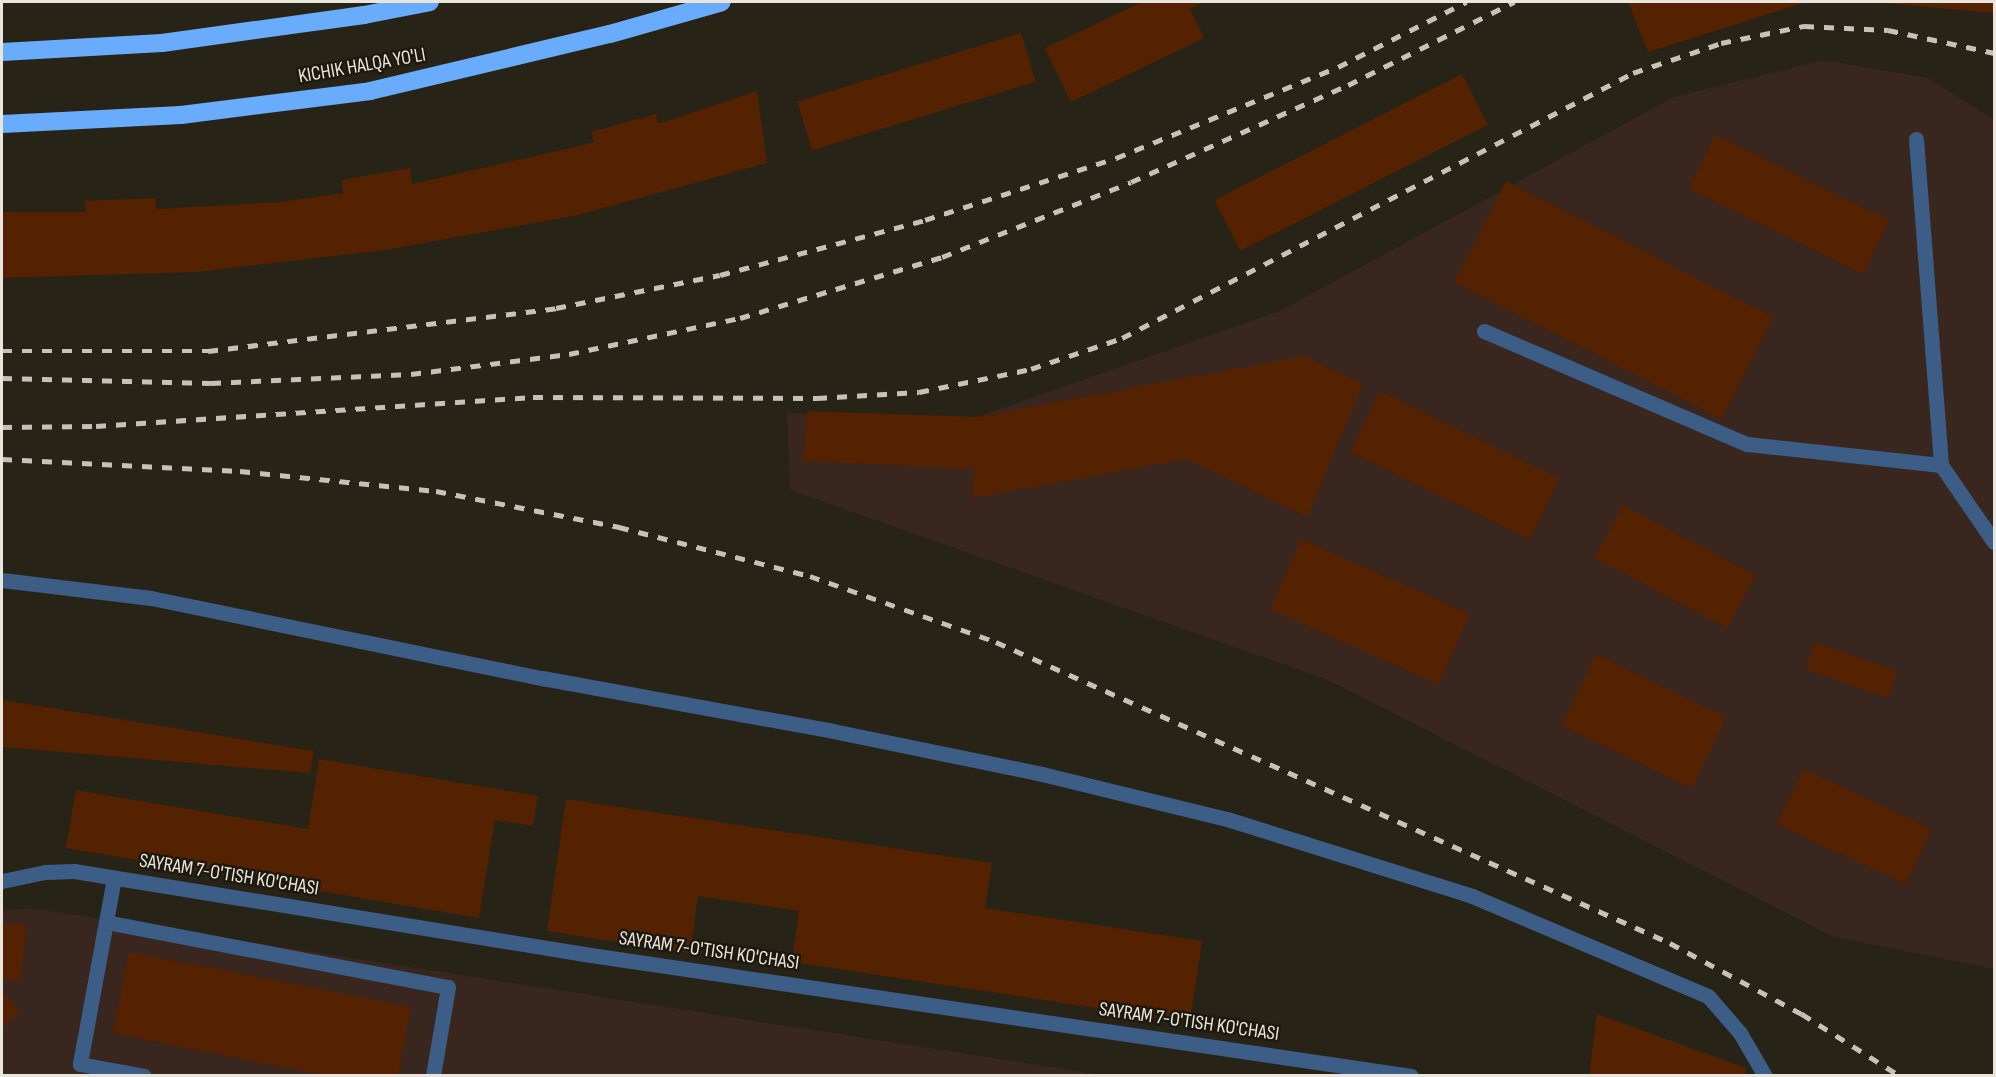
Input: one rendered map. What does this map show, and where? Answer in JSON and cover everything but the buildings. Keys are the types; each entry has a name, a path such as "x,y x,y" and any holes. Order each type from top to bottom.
{"highway":[{"path":"2,52 162,43 362,8 430,2"},
{"name":"KICHIK HALQA YO'LI","path":"2,124 182,115 370,91 610,34 722,2"}],"street":[{"path":"1916,139 1941,465 1995,542"},
{"path":"1484,331 1747,444 1941,465"},
{"path":"2,580 151,598 542,678 833,731 1042,774 1227,819 1472,896 1708,996 1740,1032 1765,1076"},
{"name":"SAYRAM 7-O'TISH KO'CHASI","path":"2,880 45,872 74,871 584,954 1411,1076"},
{"path":"114,878 80,1064 144,1076"},
{"path":"106,922 448,987 433,1076"}],"shaded area":[{"path":"1824,60 1928,78 1994,120 1994,969 1834,937 1328,680 790,490 787,413 977,417 1280,311 1674,97"},
{"path":"31,908 1103,1075 2,1075 2,911"}],"railway":[{"path":"2,351 208,351 556,308 720,275 925,220 1116,158 1338,67 1466,2"},
{"path":"2,378 211,383 411,374 569,354 740,318 942,257 1131,182 1348,85 1514,2"},
{"path":"2,427 96,426 533,397 817,398 919,392 1031,369 1122,338 1633,73 1721,43 1804,26 1888,30 1994,53"},
{"path":"2,459 240,471 436,491 619,527 810,576 996,642 1670,943 1802,1014 1900,1076"}]}
